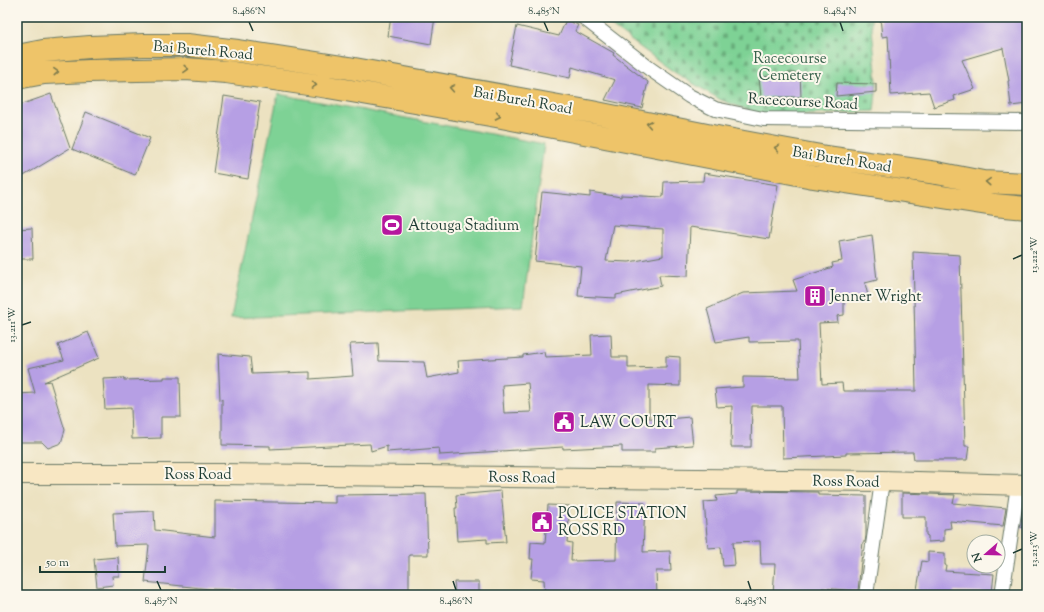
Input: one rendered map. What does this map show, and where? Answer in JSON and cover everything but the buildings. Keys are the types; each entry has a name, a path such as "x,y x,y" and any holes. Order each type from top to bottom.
{"highway":[{"name":"Bai Bureh Road","path":"17,56 43,51 90,47 144,45 187,45 238,51 349,68 592,112 826,157 937,173 983,182 1027,184"},
{"path":"17,78 44,73 89,70 186,69 226,72 328,87 496,116 813,177 994,205 1027,208"}],"main road":[{"name":"Ross Road","path":"17,474 222,474 1023,485"}],"street":[{"name":"Racecourse Road","path":"583,17 650,69 689,96 715,108 740,115 763,119 1027,122"},
{"path":"866,595 882,482"},
{"path":"1002,595 1023,485"}],"green space":[{"name":"Racecourse Cemetery","path":"599,17 871,17 877,83 874,111 767,117 721,100 674,72"},
{"name":"Attouga Stadium","path":"278,94 544,144 523,306 231,318"}],"place":[{"name":"Attouga Stadium","path":"392,225"},
{"name":"Jenner Wright","path":"815,296"},
{"name":"LAW COURT","path":"564,422"},
{"name":"POLICE STATION ROSS RD","path":"542,522"}]}
